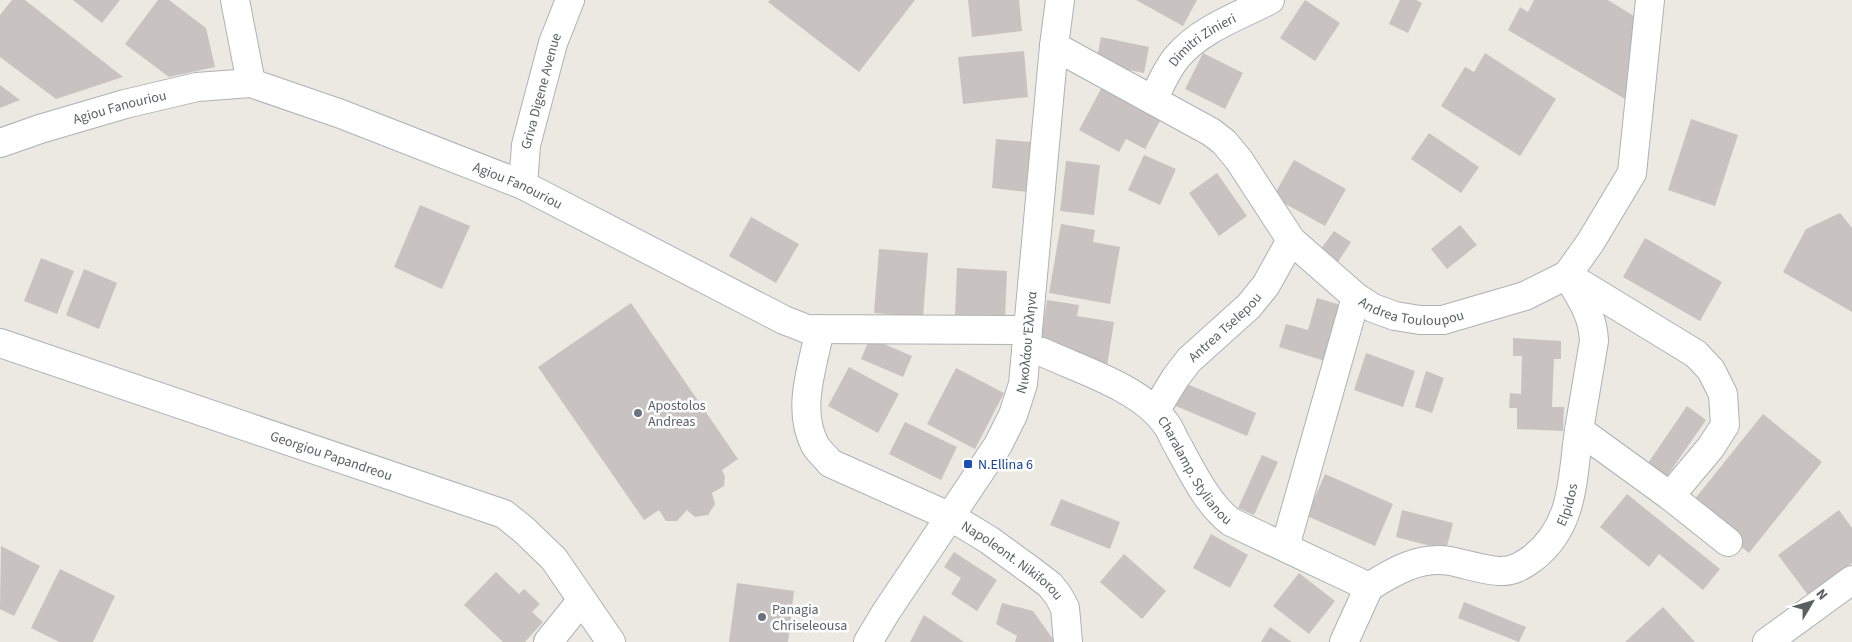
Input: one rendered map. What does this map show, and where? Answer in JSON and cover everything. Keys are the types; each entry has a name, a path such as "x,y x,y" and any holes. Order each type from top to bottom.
{"street":[{"path":"235,0 251,83"},
{"name":"Griva Digene Avenue","path":"523,185 526,145 553,43 570,0"},
{"name":"Νικολάου Έλληνα","path":"868,642 998,445 1013,415 1023,384 1054,46 1060,0"},
{"name":"Dimitri Zinieri","path":"1153,100 1176,57 1192,41 1211,29 1270,0"},
{"name":"Andrea Touloupou","path":"1054,46 1211,132 1224,142 1239,160 1291,240 1356,297 1373,308 1395,316 1420,320 1443,320 1525,296 1567,275 1590,243 1632,173 1650,0"},
{"name":"Agiou Fanouriou","path":"0,143 125,104 197,87 251,83 341,114 523,185 784,320 807,329 1027,340"},
{"name":"Antrea Tselepou","path":"1155,410 1189,360 1250,306 1266,285 1291,240"},
{"path":"1567,275 1696,354 1711,370 1723,394 1725,425 1711,447 1670,496"},
{"name":"Elpidos","path":"1369,587 1410,564 1433,560 1450,561 1497,571 1507,571 1522,566 1538,554 1553,537 1564,518 1571,497 1579,430 1594,340 1594,327 1590,315 1567,275"},
{"path":"1285,547 1356,297"},
{"name":"Napoleont. Nikiforou","path":"820,329 806,402 807,425 816,446 830,463 951,517 989,540 1050,585 1058,595 1064,608 1068,642"},
{"name":"Charalamp. Stylianou","path":"1027,340 1042,352 1130,391 1155,410 1167,425 1206,494 1221,514 1232,522 1369,587"},
{"name":"Georgiou Papandreou","path":"0,343 504,514 554,559 611,642"},
{"path":"1579,430 1670,496 1728,542"},
{"path":"1767,642 1852,580"},
{"path":"1344,642 1369,587"},
{"path":"548,642 582,600"}],"building":[{"path":"12,0 25,0 123,77 56,99 0,57 0,15"},
{"path":"73,0 120,0 102,23"},
{"path":"158,0 169,0 206,28 215,67 169,77 125,44"},
{"path":"770,0 915,0 859,72 768,2"},
{"path":"968,0 1019,0 1022,31 972,37"},
{"path":"1136,0 1197,0 1183,26"},
{"path":"1305,0 1340,23 1315,61 1280,38"},
{"path":"1400,0 1416,0 1422,3 1408,33 1389,24"},
{"path":"1534,0 1608,0 1637,18 1625,99 1508,30 1520,7 1528,12"},
{"path":"1101,37 1149,47 1144,73 1096,63"},
{"path":"1024,51 1028,97 963,104 958,57"},
{"path":"1203,53 1243,73 1225,109 1185,89"},
{"path":"1485,53 1556,99 1520,156 1441,106 1465,67 1474,72"},
{"path":"0,85 20,100 0,108"},
{"path":"1102,87 1161,119 1145,149 1126,139 1119,152 1079,130"},
{"path":"1691,119 1738,135 1715,206 1668,190"},
{"path":"1429,133 1479,167 1461,193 1411,159"},
{"path":"996,139 1031,142 1027,192 992,188"},
{"path":"1144,155 1176,169 1160,205 1128,190"},
{"path":"1294,160 1346,189 1325,226 1273,197"},
{"path":"1066,161 1100,165 1094,215 1060,211"},
{"path":"1217,173 1247,216 1219,236 1189,193"},
{"path":"420,205 470,226 442,289 394,267"},
{"path":"1840,213 1852,228 1852,312 1783,272 1806,229"},
{"path":"751,217 799,244 776,283 729,256"},
{"path":"1061,224 1095,230 1093,242 1120,247 1110,304 1049,293"},
{"path":"1460,225 1477,245 1447,269 1431,249"},
{"path":"1334,231 1351,242 1336,265 1318,253"},
{"path":"1645,238 1722,282 1700,321 1623,277"},
{"path":"879,249 928,253 923,317 874,313"},
{"path":"41,258 74,271 57,314 24,301"},
{"path":"957,268 1007,271 1005,318 955,316"},
{"path":"84,269 117,283 99,329 66,315"},
{"path":"1317,298 1341,305 1325,361 1279,347 1286,324 1308,330"},
{"path":"1047,300 1079,305 1077,316 1114,322 1107,366 1070,360 1071,349 1040,344"},
{"name":"Apostolos Andreas","path":"631,303 738,459 722,470 725,477 724,486 712,493 715,504 708,515 695,517 687,510 677,521 666,521 659,510 644,520 538,367"},
{"path":"870,338 912,356 903,377 861,359"},
{"path":"1513,338 1561,341 1561,359 1554,359 1552,407 1564,407 1563,431 1517,429 1517,408 1509,408 1510,393 1521,394 1522,356 1513,356"},
{"path":"1366,353 1415,371 1403,407 1354,390"},
{"path":"849,367 899,394 878,433 828,406"},
{"path":"956,368 1004,393 975,449 927,424"},
{"path":"1426,371 1444,378 1432,413 1415,407"},
{"path":"1180,381 1256,413 1247,436 1171,404"},
{"path":"1687,406 1706,420 1665,479 1646,466"},
{"path":"1763,414 1822,462 1749,553 1690,505"},
{"path":"905,422 957,447 941,480 889,454"},
{"path":"1262,455 1278,462 1254,515 1238,508"},
{"path":"1325,474 1393,504 1375,546 1307,516"},
{"path":"1627,494 1720,569 1703,590 1659,554 1649,567 1600,527"},
{"path":"1061,499 1120,522 1110,549 1050,525"},
{"path":"1402,510 1453,523 1446,550 1396,537"},
{"path":"1839,510 1852,528 1852,563 1808,595 1778,555"},
{"path":"1211,534 1248,555 1230,588 1193,568"},
{"path":"1,546 40,566 14,616 0,609"},
{"path":"954,552 997,580 977,611 951,594 961,578 944,567"},
{"path":"1124,554 1166,591 1142,619 1100,582"},
{"path":"60,569 115,596 93,642 59,642 31,628"},
{"path":"496,572 519,594 524,589 540,604 532,612 543,622 525,642 503,642 464,605"},
{"path":"1299,573 1335,601 1309,634 1273,606"},
{"name":"Panagia Chriseleousa","path":"737,583 794,591 788,642 729,642"},
{"path":"1464,602 1526,627 1519,642 1458,618"},
{"path":"1002,603 1033,611 1053,639 1053,642 1015,642 1017,636 996,624"},
{"path":"1663,607 1695,642 1625,642"},
{"path":"924,615 964,642 910,642"},
{"path":"1270,627 1292,642 1261,642"}],"place":[{"name":"Apostolos Andreas","path":"638,413"},
{"name":"N.Ellina 6","path":"968,464"},
{"name":"Panagia Chriseleousa","path":"762,617"}]}
